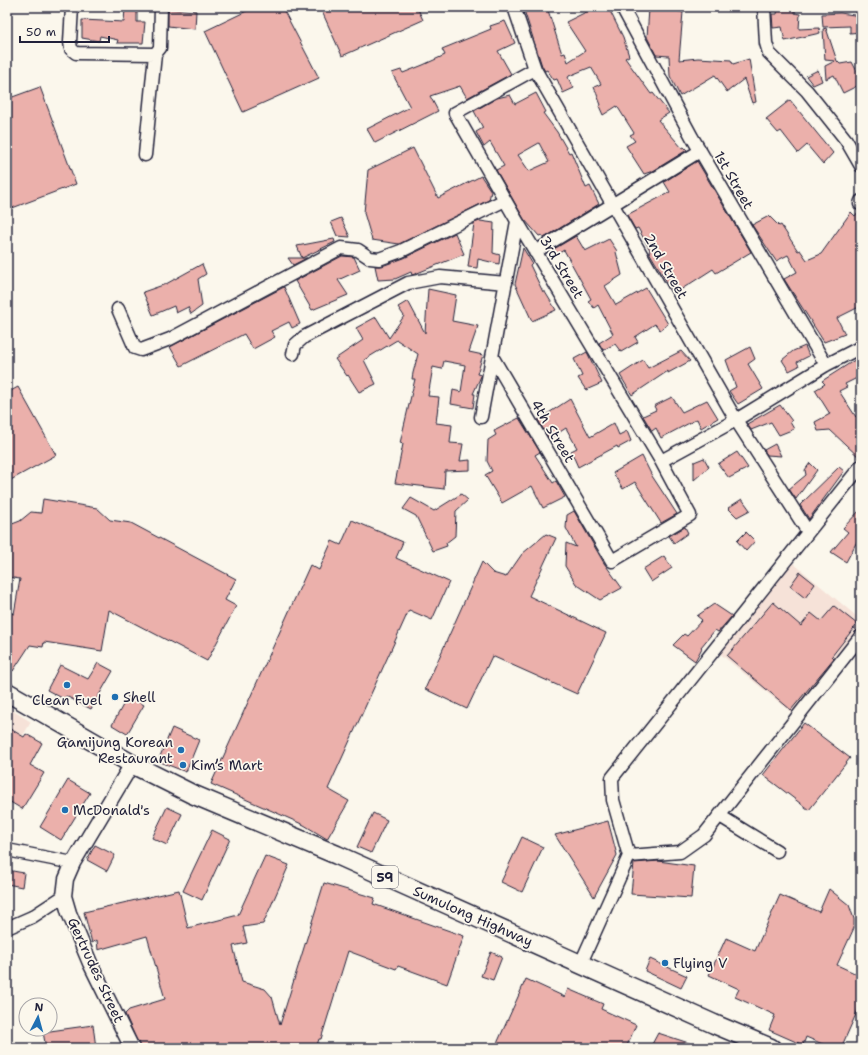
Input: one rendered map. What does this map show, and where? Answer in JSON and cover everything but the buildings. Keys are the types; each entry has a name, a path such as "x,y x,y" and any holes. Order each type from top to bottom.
{"main road":[{"name":"Sumulong Highway","path":"7,692 132,764 192,794 337,855 771,1048"}],"street":[{"path":"72,7 70,42 71,50 76,53 155,54"},
{"path":"145,155 155,54 160,48 162,7"},
{"name":"2nd Street","path":"514,7 535,69 736,420 808,532"},
{"name":"1st Street","path":"622,7 700,151 826,365"},
{"path":"764,7 766,43 769,53 807,91 846,140 861,166"},
{"name":"3rd Street","path":"535,69 455,113 535,252 661,461 690,515"},
{"path":"535,252 700,151"},
{"path":"118,309 135,348 142,350 170,339 341,248 358,250 370,258 379,259 401,251 505,200"},
{"path":"481,417 517,221"},
{"path":"293,354 295,345 304,337 408,282 440,277 506,283"},
{"path":"661,461 736,420 826,365 861,347"},
{"name":"4th Street","path":"493,358 612,561 690,515"},
{"path":"580,964 629,856 613,800 612,778 861,466"},
{"path":"629,856 680,852 704,835 861,636"},
{"name":"Gertrudes Street","path":"132,764 73,864 66,879 64,896 69,913 90,963 132,1048"},
{"path":"720,816 777,851"},
{"path":"7,850 73,864"},
{"path":"7,928 27,920 64,896"}],"shaded area":[{"path":"793,563 861,620 861,630 792,713 718,652"},
{"path":"7,707 31,722 7,762"}],"place":[{"name":"Clean Fuel","path":"67,685"},
{"name":"Shell","path":"115,697"},
{"name":"Gamijung Korean Restaurant","path":"181,750"},
{"name":"Kim’s Mart","path":"183,765"},
{"name":"McDonald's","path":"65,810"},
{"name":"Flying V","path":"665,963"}]}
